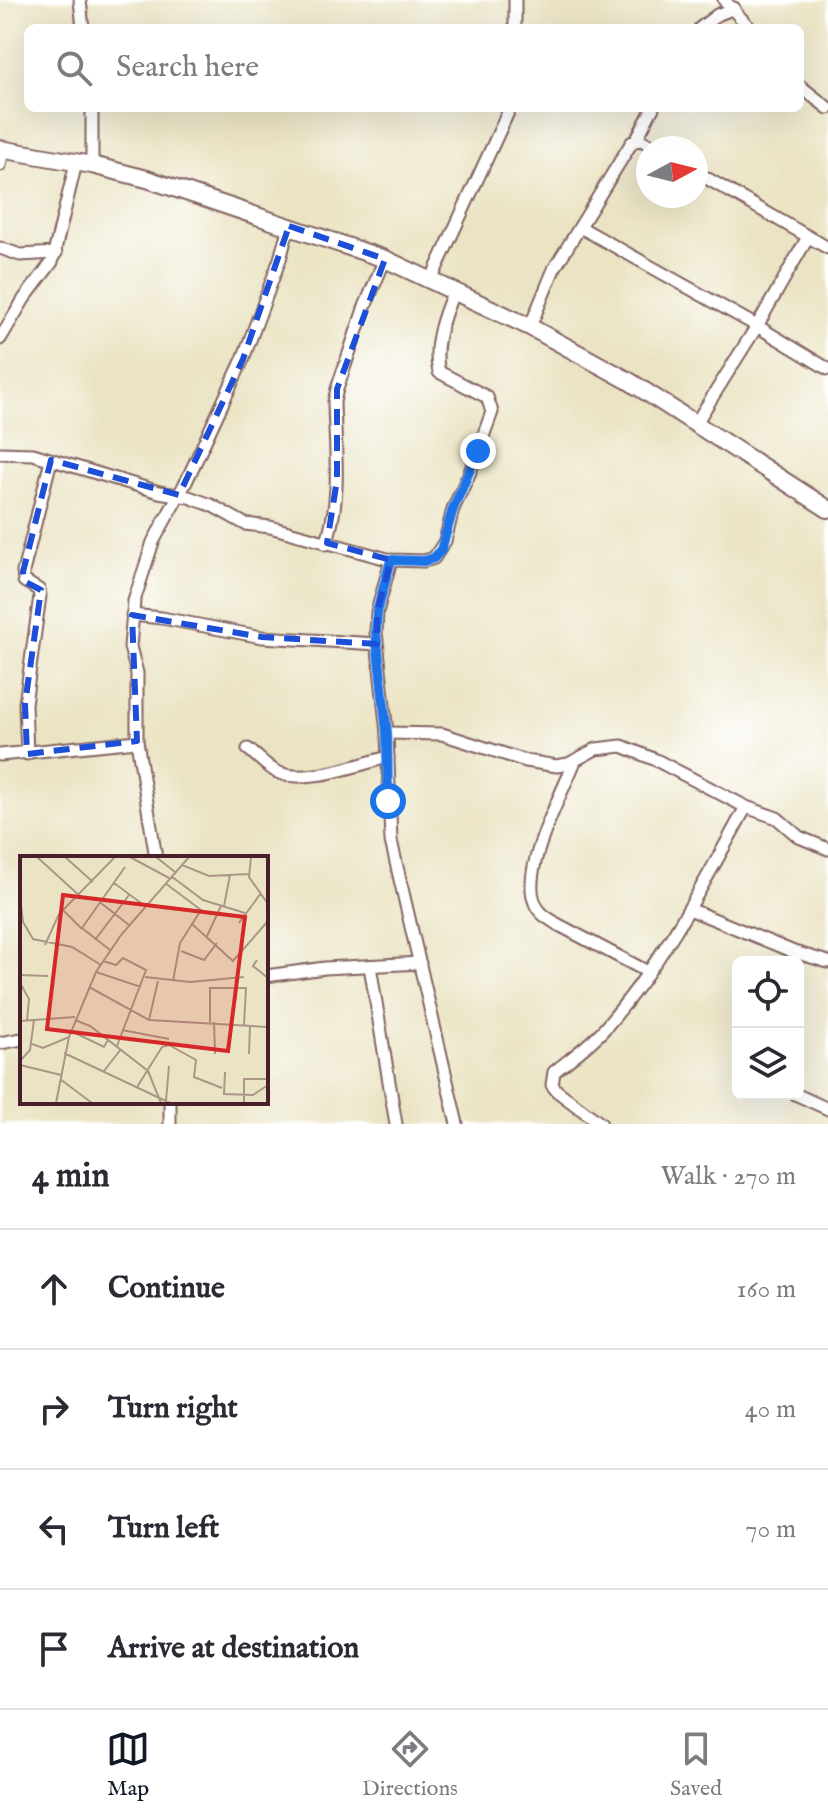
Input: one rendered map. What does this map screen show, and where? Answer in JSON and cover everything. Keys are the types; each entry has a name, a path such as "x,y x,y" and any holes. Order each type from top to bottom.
{"street":[{"path":"80,0 83,24"},
{"path":"515,0 515,24"},
{"path":"724,0 747,24"},
{"path":"705,24 734,8"},
{"path":"804,89 828,108"},
{"path":"0,339 24,299 47,272 56,253 84,164 91,112"},
{"path":"431,280 508,112"},
{"path":"638,136 651,112"},
{"path":"530,327 547,283 636,140"},
{"path":"1,154 84,164 147,179 385,259 530,327 629,381 826,502"},
{"path":"708,179 828,248"},
{"path":"156,856 137,741 137,673 130,647 132,615 153,542 179,495 243,359 289,226"},
{"path":"580,227 828,369"},
{"path":"696,423 808,237"},
{"path":"0,248 20,255 56,253"},
{"path":"326,544 335,510 337,480 334,402 364,309 385,259"},
{"path":"0,453 33,454 211,505 245,524 270,527 391,560 424,561 434,558 441,550 453,509 492,412 487,397 439,372 439,339 454,291"},
{"path":"27,754 25,704 40,596 39,590 24,581 23,572 51,460"},
{"path":"391,560 377,612 377,644 387,733 388,801 394,860 436,1024 457,1124"},
{"path":"132,615 292,641 377,644"},
{"path":"387,733 442,734 535,763 562,766 596,749 622,746 656,760 746,807 777,818 799,837 828,849"},
{"path":"0,755 137,741"},
{"path":"248,749 274,771 303,777 388,757"},
{"path":"575,761 534,861 531,884 535,904 545,917 648,972"},
{"path":"601,1124 557,1091 552,1085 554,1072 603,1030 648,972 689,909 746,807"},
{"path":"689,909 794,952 828,962"},
{"path":"268,976 325,968 420,963"},
{"path":"370,966 396,1124"},
{"path":"0,1043 20,1039"},
{"path":"804,1098 828,1109"}],"highlighted area":[{"path":"289,226 385,259 337,389 337,480 327,543 391,560 377,612 377,644 262,637 132,615 137,741 27,754 25,704 41,590 24,581 23,572 51,460 179,495 243,359"}],"route":[{"path":"388,801 387,733 378,665 377,612 391,560 424,561 434,558 441,550 453,509 478,451"}]}
